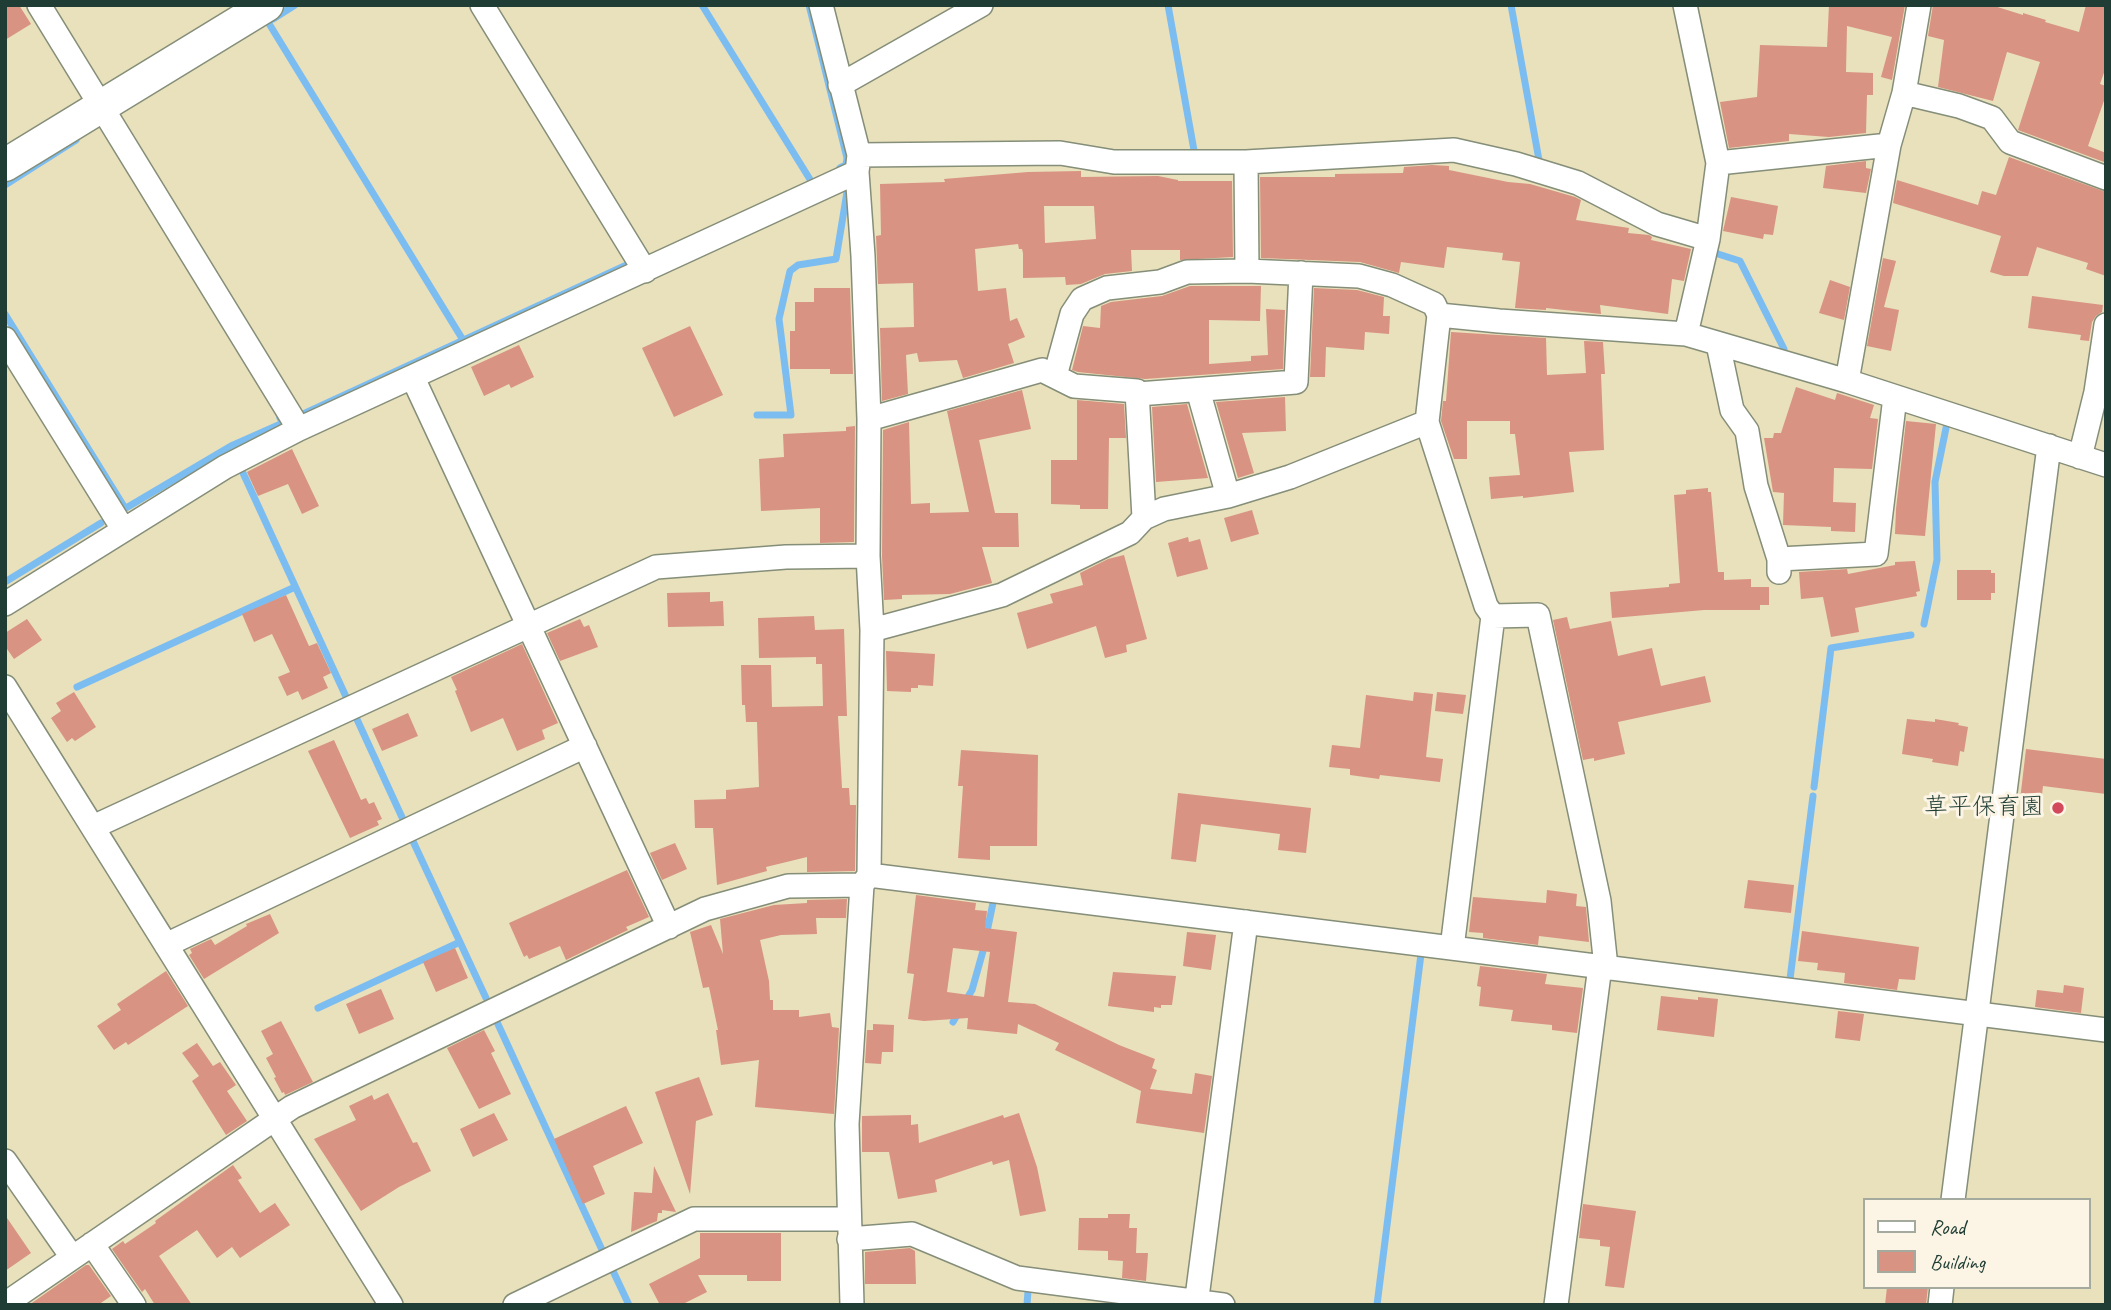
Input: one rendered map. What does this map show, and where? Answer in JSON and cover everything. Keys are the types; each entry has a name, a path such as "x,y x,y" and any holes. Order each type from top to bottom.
{"street":[{"path":"39,5 299,429"},
{"path":"5,165 267,5"},
{"path":"482,5 645,271"},
{"path":"821,5 858,164 869,419 868,556 872,630 866,880 847,1124 852,1305"},
{"path":"840,85 981,5"},
{"path":"1685,5 1718,163 1708,239 1686,334"},
{"path":"1847,381 1889,145 1904,93 1919,5"},
{"path":"1904,93 1959,106 1992,118 2010,142 2106,178"},
{"path":"1718,163 1889,145"},
{"path":"5,604 225,467 299,429 645,271 858,164 1060,153 1114,162 1246,162 1454,150 1516,164 1578,183 1657,224 1708,239"},
{"path":"1246,162 1247,271"},
{"path":"1055,376 1072,314 1082,299 1107,288 1160,282 1187,272 1247,271 1359,276 1392,285 1434,304 1439,315 1427,422 1486,606 1493,617 1452,948"},
{"path":"869,419 1042,370 1074,386 1137,391 1138,394 1296,382 1301,273"},
{"path":"1439,315 1686,334 1847,381 2106,465"},
{"path":"2080,457 2096,392 2106,325"},
{"path":"5,340 123,529"},
{"path":"1718,344 1732,410 1747,431 1756,486 1779,567 1876,555 1895,397"},
{"path":"413,378 669,927"},
{"path":"1198,390 1228,496"},
{"path":"1138,394 1144,518"},
{"path":"872,630 1002,594 1130,533 1144,518 1164,509 1228,496 1290,477 1427,422"},
{"path":"1953,1198 2049,446"},
{"path":"93,827 656,567 786,557 868,556"},
{"path":"1493,617 1538,615 1599,901 1603,967 1556,1305"},
{"path":"5,687 391,1305"},
{"path":"166,945 585,747"},
{"path":"14,1302 72,1258 292,1107 705,909 788,886 866,880 1246,922 2106,1030"},
{"path":"1196,1303 1246,922"},
{"path":"5,1161 72,1258"},
{"path":"515,1305 694,1219 912,1234 1017,1278 1223,1305"},
{"path":"92,1244 134,1305"}],"building":[{"path":"5,5 19,5 31,24 5,40"},
{"path":"1829,5 1905,5 1892,80 1881,77 1892,37 1847,26 1846,72 1873,73 1873,95 1867,95 1866,133 1829,137 1789,134 1789,141 1729,148 1720,102 1757,97 1760,45 1827,47"},
{"path":"1933,5 1991,5 2079,32 2086,5 2106,5 2106,67 2100,84 2106,86 2106,95 2088,146 2106,153 2104,162 2018,130 2040,62 2007,52 1993,101 1938,87 1944,40 1928,36"},
{"path":"2009,157 2106,192 2106,276 2086,269 2088,263 2037,247 2028,276 2004,276 1990,272 2001,236 1893,203 1897,180 1978,205 1982,191 1996,195"},
{"path":"1866,161 1866,168 1871,169 1866,193 1823,188 1826,166"},
{"path":"1449,166 1449,170 1530,184 1575,197 1581,200 1576,220 1629,228 1628,233 1649,235 1651,240 1691,249 1684,281 1672,279 1668,314 1600,305 1601,314 1546,308 1515,308 1520,262 1502,260 1503,253 1447,247 1444,268 1401,262 1399,273 1360,262 1261,258 1260,177 1403,173 1404,167"},
{"path":"1081,171 1081,177 1158,176 1178,181 1232,181 1233,257 1180,260 1180,250 1131,250 1132,271 1105,274 1081,284 1066,285 1065,277 1023,278 1023,253 1018,244 975,249 978,291 1006,288 1010,321 1017,318 1025,337 1008,344 1014,363 963,378 957,360 919,362 917,353 906,355 908,394 882,401 880,328 914,327 913,283 878,284 876,236 881,235 880,184 945,182 944,179","holes":["1044,206 1094,206 1096,239 1045,243"]},
{"path":"1731,197 1778,206 1773,235 1764,234 1763,239 1723,231"},
{"path":"1883,258 1896,261 1884,307 1899,310 1891,351 1867,346"},
{"path":"1830,280 1850,287 1844,320 1819,313"},
{"path":"1190,286 1261,286 1260,321 1209,320 1209,364 1251,361 1251,356 1268,355 1266,309 1285,310 1283,369 1145,379 1072,370 1083,326 1100,328 1101,306 1111,302 1162,296"},
{"path":"814,288 850,288 853,374 830,374 830,369 790,369 790,331 795,331 795,302 814,302"},
{"path":"1314,288 1357,290 1384,297 1383,316 1390,316 1389,334 1365,332 1364,350 1326,347 1325,377 1310,377"},
{"path":"2032,296 2103,305 2102,312 2092,322 2089,341 2080,340 2081,335 2028,328"},
{"path":"690,326 723,395 674,417 642,348"},
{"path":"1451,332 1546,338 1547,375 1586,373 1584,341 1603,342 1605,374 1601,374 1604,450 1569,452 1574,492 1491,499 1489,477 1520,475 1515,434 1510,434 1510,421 1467,421 1467,459 1454,459 1441,421 1443,401 1446,401"},
{"path":"519,345 534,377 511,388 509,384 484,396 471,367"},
{"path":"1796,387 1835,400 1837,393 1874,405 1870,418 1878,419 1872,469 1834,468 1833,502 1856,503 1855,532 1831,531 1831,527 1783,525 1784,493 1773,492 1764,438 1773,438 1774,433 1781,433"},
{"path":"1022,390 1031,429 979,440 995,513 1018,513 1019,547 982,547 992,583 950,594 902,595 902,599 884,600 883,430 909,422 911,504 930,503 930,513 969,512 947,411"},
{"path":"1285,397 1286,431 1242,433 1254,473 1238,478 1216,402"},
{"path":"1077,400 1124,404 1126,438 1109,438 1108,509 1080,509 1080,505 1051,504 1051,460 1077,460"},
{"path":"1187,404 1208,478 1156,482 1152,407"},
{"path":"1906,421 1936,424 1925,536 1895,534"},
{"path":"855,426 854,542 820,543 820,508 761,511 759,459 784,457 783,434 846,431 846,427"},
{"path":"292,449 319,506 302,514 288,484 258,496 247,472"},
{"path":"1708,488 1708,492 1711,492 1718,572 1724,572 1724,580 1751,579 1751,587 1769,587 1769,605 1760,605 1760,610 1704,610 1612,618 1610,592 1669,587 1669,584 1680,583 1674,495 1686,494 1686,490"},
{"path":"1252,510 1259,534 1231,542 1224,518"},
{"path":"1188,537 1189,542 1200,539 1208,569 1177,577 1168,543"},
{"path":"1124,555 1147,639 1126,645 1127,652 1105,658 1096,626 1027,649 1017,613 1053,603 1050,594 1083,585 1080,573 1108,559"},
{"path":"1915,561 1920,591 1916,592 1917,596 1855,608 1859,632 1831,637 1823,597 1801,599 1799,572 1847,569 1848,574 1895,565 1895,562"},
{"path":"1957,570 1991,570 1991,573 1995,573 1995,593 1991,593 1991,600 1957,600"},
{"path":"710,592 710,602 723,601 724,626 668,627 667,593"},
{"path":"286,595 309,646 317,643 331,673 323,677 328,688 302,700 298,691 287,696 278,677 290,672 272,634 254,642 242,614"},
{"path":"814,616 815,630 844,629 847,716 838,716 842,788 849,788 850,805 856,805 855,871 807,872 807,857 766,867 767,871 717,885 713,828 695,828 694,800 726,799 726,790 759,787 757,722 746,722 745,705 742,705 741,665 771,665 772,707 823,706 822,664 816,664 816,657 759,658 758,618"},
{"path":"1567,617 1570,629 1611,621 1618,656 1652,648 1661,686 1705,676 1711,702 1618,722 1625,754 1594,761 1594,758 1583,760 1553,620"},
{"path":"27,619 42,640 14,659 5,646 5,633"},
{"path":"580,619 584,627 589,625 598,647 560,661 547,633"},
{"path":"522,644 558,723 542,730 545,739 517,751 503,718 471,732 451,677"},
{"path":"886,651 935,654 933,686 918,685 918,688 911,688 911,692 887,691"},
{"path":"74,692 96,727 75,741 72,738 67,742 51,718 61,711 56,703"},
{"path":"1414,692 1433,694 1426,757 1443,759 1440,782 1380,775 1379,779 1350,775 1350,769 1329,767 1332,745 1360,748 1366,695 1413,701"},
{"path":"1437,692 1466,695 1463,714 1435,711"},
{"path":"408,713 418,736 382,751 372,729"},
{"path":"1907,719 1935,722 1935,719 1968,727 1964,752 1960,751 1958,766 1902,754"},
{"path":"334,740 361,800 366,798 369,804 374,802 382,819 377,821 379,825 350,838 308,751"},
{"path":"2026,749 2106,759 2106,794 2043,786 2041,803 2020,800"},
{"path":"961,750 1038,755 1037,846 990,846 990,860 958,858 963,786 958,786"},
{"path":"1178,793 1311,808 1306,853 1278,850 1280,834 1201,824 1196,862 1171,859"},
{"path":"675,843 687,869 662,880 650,853"},
{"path":"627,870 649,917 566,960 560,946 529,959 527,955 524,957 509,923"},
{"path":"1748,880 1794,885 1791,913 1744,908"},
{"path":"1547,890 1577,894 1576,906 1586,907 1589,942 1539,936 1538,945 1483,938 1483,933 1469,932 1473,897 1546,903"},
{"path":"916,895 976,903 975,910 987,911 985,928 1017,932 1008,1002 1035,1004 1119,1045 1155,1059 1152,1068 1157,1070 1150,1089 1192,1094 1195,1073 1212,1076 1204,1133 1136,1123 1141,1091 1055,1050 1059,1043 1018,1024 1017,1034 967,1029 968,1018 924,1021 908,1019 914,974 907,973","holes":["953,948 990,952 984,997 947,992"]},
{"path":"847,899 846,918 816,918 817,934 781,935 760,940 773,1010 799,1010 799,1017 830,1013 832,1027 839,1028 834,1114 755,1107 759,1060 721,1065 718,1030 709,987 703,988 690,932 711,925 723,954 720,919 774,905 807,903 807,900"},
{"path":"270,914 279,933 204,979 189,955 192,953 190,949 211,939 215,945 247,926 246,924"},
{"path":"1802,931 1919,947 1915,980 1899,979 1897,990 1844,983 1845,973 1817,970 1818,963 1798,961"},
{"path":"1187,932 1216,935 1211,970 1183,966"},
{"path":"455,948 468,978 436,992 423,962"},
{"path":"1480,966 1547,974 1545,984 1583,988 1577,1033 1552,1030 1552,1025 1511,1021 1513,1010 1479,1006 1481,987 1477,986"},
{"path":"166,971 188,1006 128,1045 126,1042 114,1050 97,1026 121,1010 117,1004"},
{"path":"1113,972 1176,976 1172,1005 1154,1007 1154,1012 1108,1006"},
{"path":"2064,985 2084,988 2081,1013 2035,1007 2037,990 2063,993"},
{"path":"381,989 394,1019 359,1034 346,1004"},
{"path":"1661,996 1718,999 1714,1037 1657,1030"},
{"path":"1838,1011 1864,1014 1860,1041 1835,1038"},
{"path":"281,1021 313,1082 285,1095 266,1058 273,1054 261,1031"},
{"path":"873,1024 894,1025 893,1052 882,1052 881,1064 865,1063 867,1030 873,1030"},
{"path":"484,1030 495,1051 491,1053 511,1094 479,1109 447,1048"},
{"path":"197,1043 213,1066 220,1062 236,1085 227,1091 247,1121 226,1135 192,1081 199,1076 182,1053"},
{"path":"699,1077 713,1115 696,1121 690,1194 655,1092"},
{"path":"388,1093 413,1143 417,1142 431,1171 361,1211 314,1139 356,1120 349,1106 372,1095 374,1100"},
{"path":"626,1106 643,1143 593,1166 605,1194 583,1204 554,1139"},
{"path":"494,1113 508,1140 473,1157 460,1129"},
{"path":"1019,1113 1037,1167 1046,1211 1020,1216 1009,1160 993,1165 992,1161 935,1180 937,1192 898,1199 889,1152 862,1152 862,1116 911,1115 911,1125 918,1124 919,1143 1003,1115 1004,1118"},
{"path":"233,1165 242,1178 238,1180 260,1213 275,1203 290,1225 240,1258 232,1247 217,1258 197,1230 159,1256 192,1305 155,1305 145,1289 142,1292 112,1249 123,1241 125,1244 156,1223 155,1221"},
{"path":"654,1166 676,1212 662,1210 662,1213 658,1213 657,1221 631,1232 634,1192 652,1193"},
{"path":"1583,1204 1636,1211 1624,1288 1605,1286 1610,1247 1600,1246 1600,1240 1579,1238"},
{"path":"1108,1214 1130,1214 1129,1228 1137,1228 1136,1253 1148,1253 1146,1281 1122,1278 1123,1261 1108,1260 1108,1251 1078,1250 1079,1218 1108,1218"},
{"path":"5,1215 31,1253 5,1271"},
{"path":"700,1233 781,1233 781,1281 747,1281 747,1275 698,1275 707,1292 681,1305 660,1305 649,1284 700,1258"},
{"path":"910,1248 915,1251 916,1284 865,1284 865,1252"},
{"path":"89,1265 111,1296 98,1305 29,1305"},
{"path":"1887,1289 1928,1289 1926,1305 1885,1305"}],"waterway":[{"path":"273,19 295,5"},
{"path":"702,5 811,181"},
{"path":"809,5 847,158 846,165 840,168"},
{"path":"1168,5 1195,156"},
{"path":"1511,5 1539,160"},
{"path":"268,22 463,340"},
{"path":"5,185 76,140"},
{"path":"757,415 791,415 779,319 790,271 798,265 836,259 847,192"},
{"path":"1715,253 1740,261 1784,349"},
{"path":"301,415 631,263"},
{"path":"5,314 125,508"},
{"path":"126,508 231,446 283,423 280,418"},
{"path":"1924,624 1937,560 1935,482 1946,428"},
{"path":"243,473 348,701"},
{"path":"5,582 101,523"},
{"path":"77,687 295,587"},
{"path":"1814,787 1831,648 1911,635"},
{"path":"355,715 406,826"},
{"path":"1790,979 1813,796"},
{"path":"411,837 486,998"},
{"path":"953,1022 972,990 994,898"},
{"path":"318,1008 460,942"},
{"path":"1377,1305 1421,954"},
{"path":"497,1022 603,1252"},
{"path":"613,1271 629,1305"},
{"path":"1027,1305 1028,1291"}],"place":[{"name":"草平保育園","path":"2058,808"}]}
